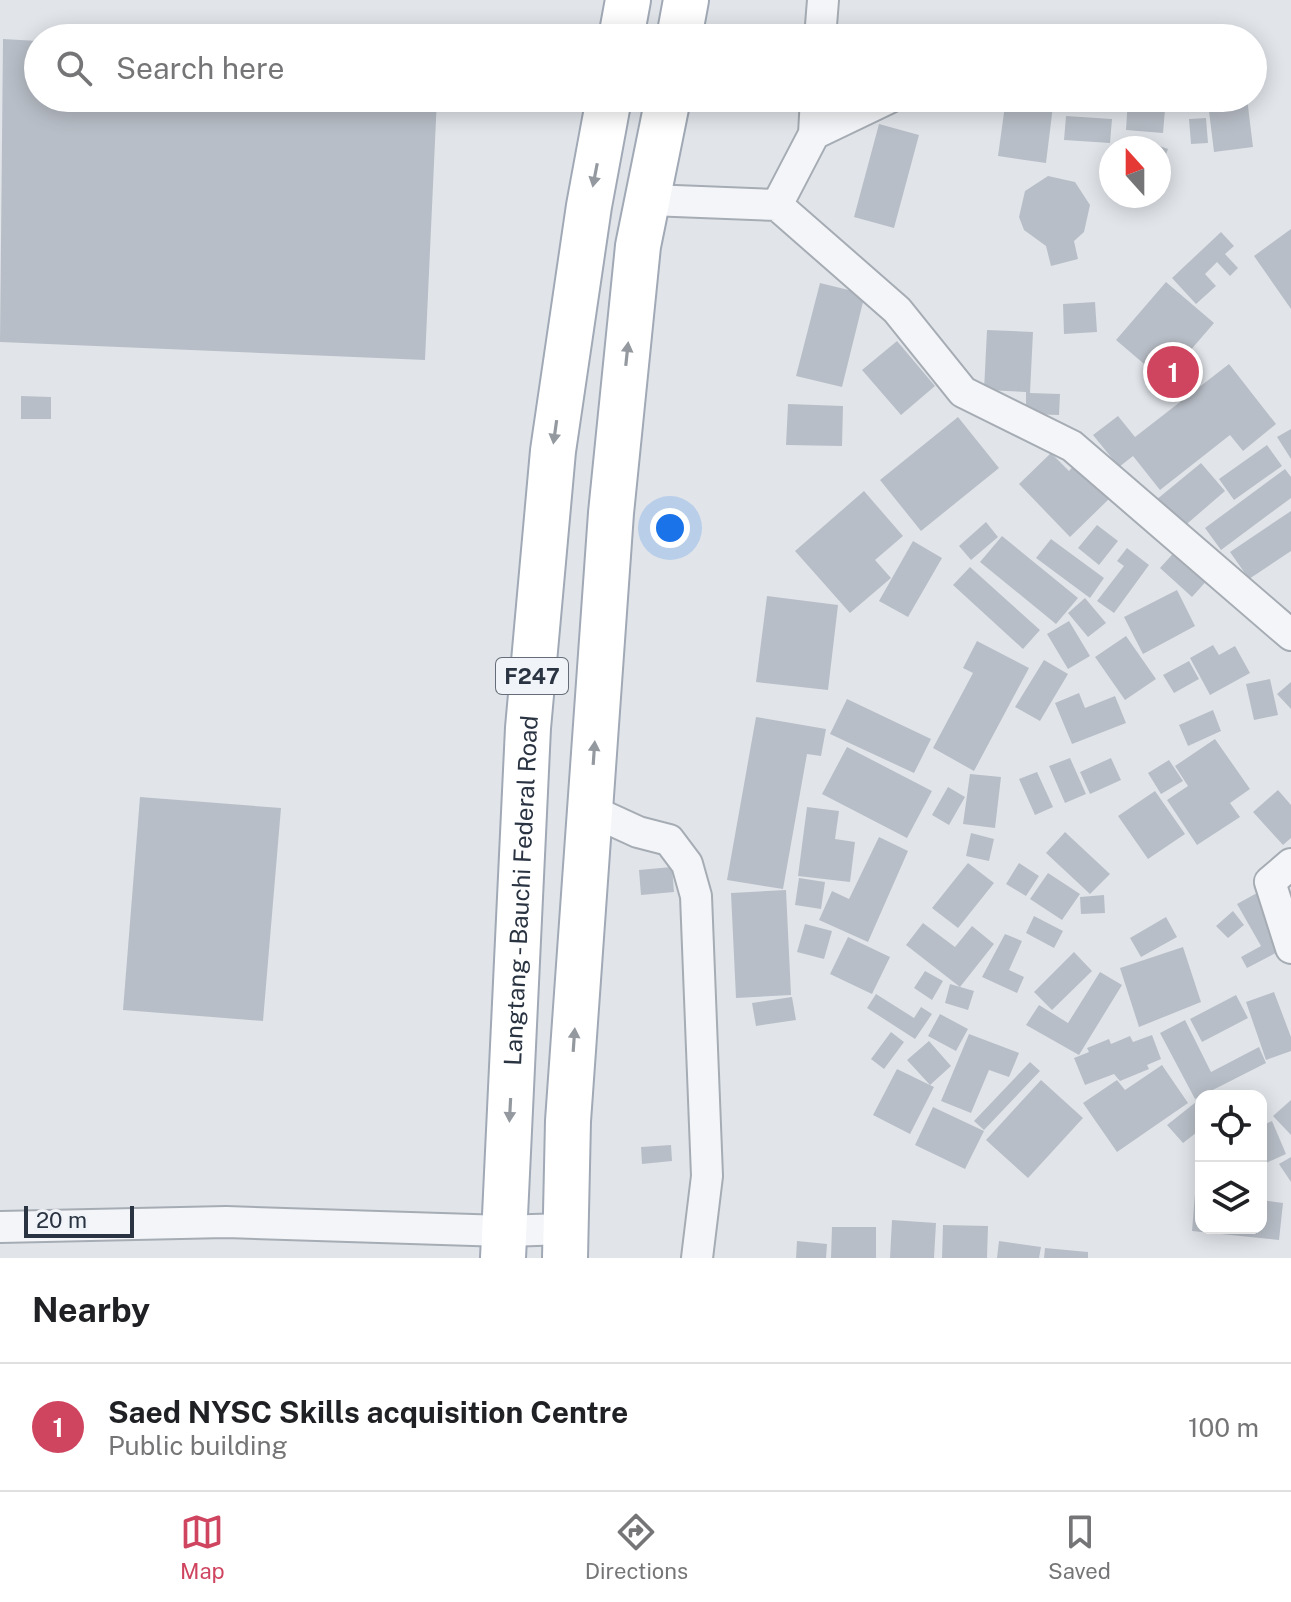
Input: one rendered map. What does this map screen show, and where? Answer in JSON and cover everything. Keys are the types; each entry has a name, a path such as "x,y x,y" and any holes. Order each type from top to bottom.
{"main road":[{"path":"624,24 628,0"},
{"path":"682,24 686,0"},
{"name":"Langtang - Bauchi Federal Road","path":"504,1245 528,728 553,451 589,206 606,112"},
{"name":"F247","path":"565,1244 568,1121 611,513 638,246 650,200 666,112"}],"street":[{"path":"821,24 823,0"},
{"path":"777,205 814,134 815,112"},
{"path":"814,134 860,112"},
{"path":"650,200 777,205 897,310 963,392 1072,446 1291,635"},
{"path":"590,810 638,832 669,840 687,864 696,896 707,1176 697,1258"},
{"path":"1291,864 1270,882 1291,948"},
{"path":"0,1227 226,1222 504,1245 565,1244"}],"building":[{"path":"3,39 24,40 24,112 436,112 425,360 0,342"},
{"path":"1004,112 1052,112 1046,163 998,156"},
{"path":"1127,112 1165,112 1163,133 1126,130"},
{"path":"1209,112 1249,112 1253,147 1214,152"},
{"path":"1066,116 1112,119 1111,136 1099,136 1099,142 1064,140"},
{"path":"1206,118 1208,143 1191,144 1189,119"},
{"path":"879,124 919,135 894,228 854,217"},
{"path":"1048,176 1075,182 1090,205 1084,232 1074,241 1078,259 1051,266 1046,246 1024,230 1019,217 1025,191"},
{"path":"1291,229 1291,309 1254,256"},
{"path":"1221,232 1234,246 1225,254 1238,268 1230,276 1217,262 1205,274 1216,286 1196,304 1172,278"},
{"path":"1166,282 1214,323 1164,381 1116,340"},
{"path":"820,283 865,294 842,387 796,376"},
{"path":"1095,302 1097,332 1064,334 1063,304"},
{"path":"987,330 1033,332 1030,393 1060,394 1059,415 1026,414 1026,392 984,390"},
{"path":"897,341 935,386 901,415 862,370"},
{"path":"1229,364 1276,424 1243,451 1230,435 1160,490 1133,456 1119,467 1093,435 1118,416 1135,437"},
{"path":"21,396 51,397 51,419 21,419"},
{"path":"788,404 843,406 842,446 786,445"},
{"path":"958,417 999,468 921,531 880,480"},
{"path":"1291,429 1291,459 1277,437"},
{"path":"1267,445 1282,466 1234,500 1219,479"},
{"path":"1051,453 1069,471 1076,463 1110,498 1070,537 1019,484"},
{"path":"1201,463 1225,491 1181,529 1156,500"},
{"path":"1285,469 1291,477 1291,498 1221,550 1205,528"},
{"path":"864,491 903,536 875,560 891,578 850,613 795,551"},
{"path":"1291,511 1291,551 1249,579 1230,552"},
{"path":"986,522 998,537 971,560 959,546"},
{"path":"1097,525 1118,541 1099,565 1078,548"},
{"path":"1002,536 1078,598 1056,624 980,562"},
{"path":"1051,539 1104,578 1090,598 1036,558"},
{"path":"913,541 942,558 908,617 879,601"},
{"path":"1179,547 1211,576 1192,597 1160,568"},
{"path":"1127,548 1149,565 1114,613 1097,601 1124,566 1117,561"},
{"path":"970,567 1040,630 1023,649 953,585"},
{"path":"1177,590 1195,626 1143,654 1124,617"},
{"path":"767,596 838,605 828,690 756,682"},
{"path":"1085,598 1106,623 1088,637 1068,613"},
{"path":"1069,621 1090,656 1068,669 1047,634"},
{"path":"1126,636 1156,679 1125,700 1095,657"},
{"path":"977,641 1029,668 974,771 933,748 973,673 963,668"},
{"path":"1213,645 1219,655 1235,646 1250,673 1210,695 1190,658"},
{"path":"1044,660 1068,674 1040,721 1015,707"},
{"path":"1189,661 1199,679 1174,693 1163,675"},
{"path":"1270,679 1278,715 1254,720 1246,684"},
{"path":"1291,682 1291,709 1277,694"},
{"path":"1079,693 1085,708 1115,696 1126,723 1072,744 1055,703"},
{"path":"847,699 931,739 914,773 830,734"},
{"path":"1213,710 1221,731 1188,746 1179,725"},
{"path":"756,717 826,729 821,756 807,754 783,889 727,880"},
{"path":"1215,739 1250,789 1230,803 1240,817 1197,845 1167,800 1188,786 1175,766"},
{"path":"847,747 932,791 907,838 822,794"},
{"path":"1070,758 1086,794 1065,803 1049,766"},
{"path":"1111,758 1121,780 1090,794 1080,772"},
{"path":"1169,760 1183,781 1161,794 1148,773"},
{"path":"1037,772 1053,807 1035,815 1019,779"},
{"path":"970,774 1001,777 995,828 963,824"},
{"path":"948,787 965,797 949,825 932,815"},
{"path":"1278,790 1291,805 1291,838 1283,845 1253,812"},
{"path":"1155,791 1185,834 1148,859 1118,816"},
{"path":"140,797 281,808 263,1021 123,1010"},
{"path":"807,807 839,811 835,839 855,842 850,882 798,876"},
{"path":"1065,832 1110,874 1090,894 1046,853"},
{"path":"971,833 994,839 989,861 966,856"},
{"path":"879,837 908,851 868,942 819,920 832,891 849,899"},
{"path":"968,863 994,883 958,928 932,908"},
{"path":"1019,863 1039,876 1026,896 1006,884"},
{"path":"672,867 674,892 641,895 639,870"},
{"path":"1048,873 1080,894 1062,920 1030,899"},
{"path":"799,878 825,882 821,909 795,905"},
{"path":"786,890 791,995 736,998 731,893"},
{"path":"1257,893 1287,947 1247,968 1241,957 1261,946 1237,904"},
{"path":"1104,895 1105,913 1081,914 1080,897"},
{"path":"1233,911 1244,925 1228,938 1216,926"},
{"path":"1034,916 1063,931 1054,948 1026,933"},
{"path":"1166,917 1177,937 1141,957 1130,938"},
{"path":"923,923 955,947 972,926 994,944 960,987 906,945"},
{"path":"805,924 832,931 824,959 797,952"},
{"path":"1005,934 1022,941 1009,970 1024,977 1017,993 982,977"},
{"path":"848,937 890,957 872,994 830,974"},
{"path":"1183,947 1201,1002 1139,1027 1120,968"},
{"path":"1074,952 1092,971 1052,1010 1034,992"},
{"path":"925,971 943,981 932,1000 914,988"},
{"path":"1100,972 1122,985 1079,1055 1026,1025 1039,1005 1068,1023"},
{"path":"950,984 974,991 968,1010 945,1003"},
{"path":"1274,992 1291,1037 1291,1051 1266,1060 1246,1002"},
{"path":"876,994 914,1018 921,1007 932,1014 915,1039 867,1008"},
{"path":"1236,995 1248,1018 1202,1042 1190,1019"},
{"path":"792,997 796,1020 756,1026 752,1003"},
{"path":"940,1014 968,1029 956,1051 928,1036"},
{"path":"1185,1020 1211,1072 1259,1047 1266,1063 1213,1090 1195,1090 1195,1099 1160,1033"},
{"path":"891,1032 904,1042 884,1069 871,1059"},
{"path":"969,1034 1019,1053 1009,1077 989,1070 971,1113 941,1101"},
{"path":"1152,1035 1161,1059 1147,1065 1149,1069 1120,1081 1114,1074 1085,1085 1074,1058 1089,1052 1087,1048 1109,1039 1111,1044 1130,1036 1133,1042"},
{"path":"929,1041 951,1066 930,1085 907,1060"},
{"path":"1030,1062 1040,1071 984,1130 974,1121"},
{"path":"1162,1065 1188,1103 1117,1152 1083,1103 1117,1080 1125,1090"},
{"path":"897,1069 934,1087 910,1134 873,1115"},
{"path":"1041,1080 1083,1118 1028,1178 986,1140"},
{"path":"1291,1100 1291,1135 1273,1116"},
{"path":"1195,1103 1195,1134 1183,1143 1167,1125"},
{"path":"933,1107 984,1131 965,1169 915,1145"},
{"path":"1272,1121 1286,1154 1267,1163 1267,1162 1267,1123"},
{"path":"671,1145 672,1161 642,1164 641,1147"},
{"path":"1291,1157 1291,1182 1279,1164"},
{"path":"1195,1194 1195,1231 1192,1231"},
{"path":"1267,1201 1283,1203 1279,1240 1221,1234 1267,1234"},
{"path":"892,1220 936,1223 934,1258 890,1258"},
{"path":"943,1225 988,1226 987,1258 942,1258"},
{"path":"832,1227 876,1227 876,1258 831,1258"},
{"path":"797,1241 827,1244 826,1258 796,1258"},
{"path":"999,1241 1041,1247 1039,1258 997,1258"},
{"path":"1045,1248 1088,1252 1088,1258 1044,1258"}],"place":[{"name":"Saed NYSC Skills acquisition Centre","path":"1173,372"}]}
